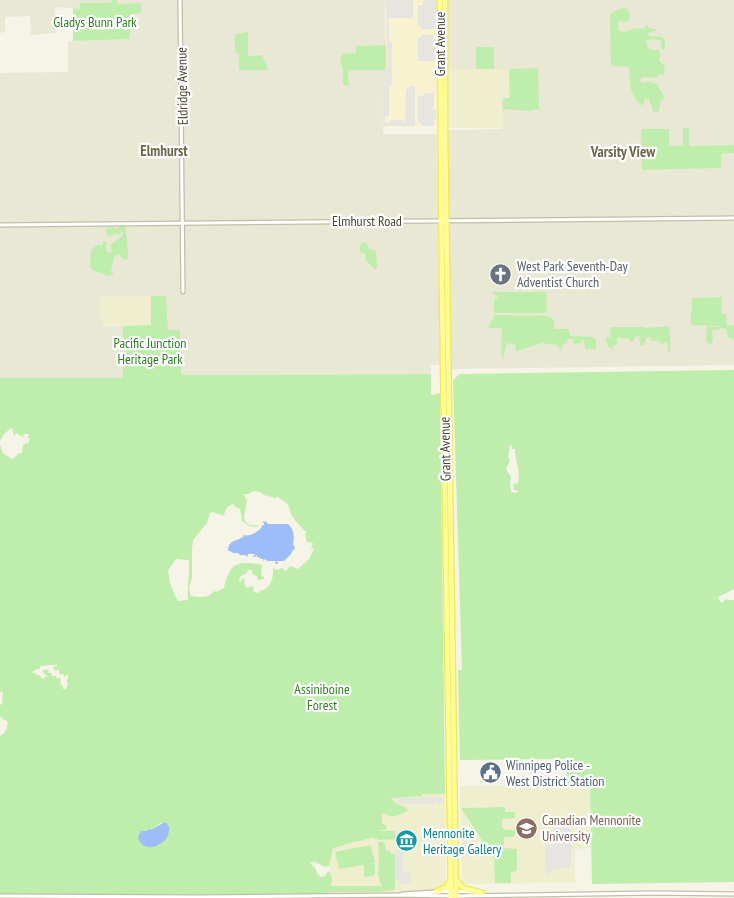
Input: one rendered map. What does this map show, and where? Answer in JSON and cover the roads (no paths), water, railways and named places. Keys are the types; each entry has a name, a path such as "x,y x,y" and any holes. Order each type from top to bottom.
{"main road":[{"name":"Grant Avenue","path":"440,0 454,895"},
{"name":"Grant Avenue","path":"443,172 445,0"},
{"path":"437,891 446,887 454,879 463,888 482,893"}],"street":[{"name":"Eldridge Avenue","path":"180,0 183,292"},
{"name":"Elmhurst Road","path":"0,225 734,218"},
{"path":"398,895 437,891 454,895 482,893 496,895"},
{"path":"0,896 12,898 198,898 398,895 734,894"}],"water":[{"path":"263,521 266,521 268,524 288,524 292,529 294,536 293,545 295,547 284,561 277,561 278,564 275,564 276,561 264,559 263,562 263,559 257,557 257,555 255,557 252,556 255,554 248,554 247,557 228,551 231,542 241,538 243,535 251,535 256,532 264,525"},
{"path":"163,823 167,823 169,827 168,836 160,845 148,847 139,841 138,837 141,831 151,830"}],"place":[{"name":"West Park Seventh-Day Adventist Church","path":"501,274"},
{"name":"Winnipeg Police - West District Station","path":"490,773"},
{"name":"Canadian Mennonite University","path":"526,828"},
{"name":"Mennonite Heritage Gallery","path":"407,841"}],"district":[{"name":"Elmhurst","path":"164,151"},
{"name":"Varsity View","path":"623,152"}],"park label":[{"name":"Gladys Bunn Park","path":"95,22"},
{"name":"Pacific Junction Heritage Park","path":"150,352"},
{"name":"Assiniboine Forest","path":"322,698"}]}
